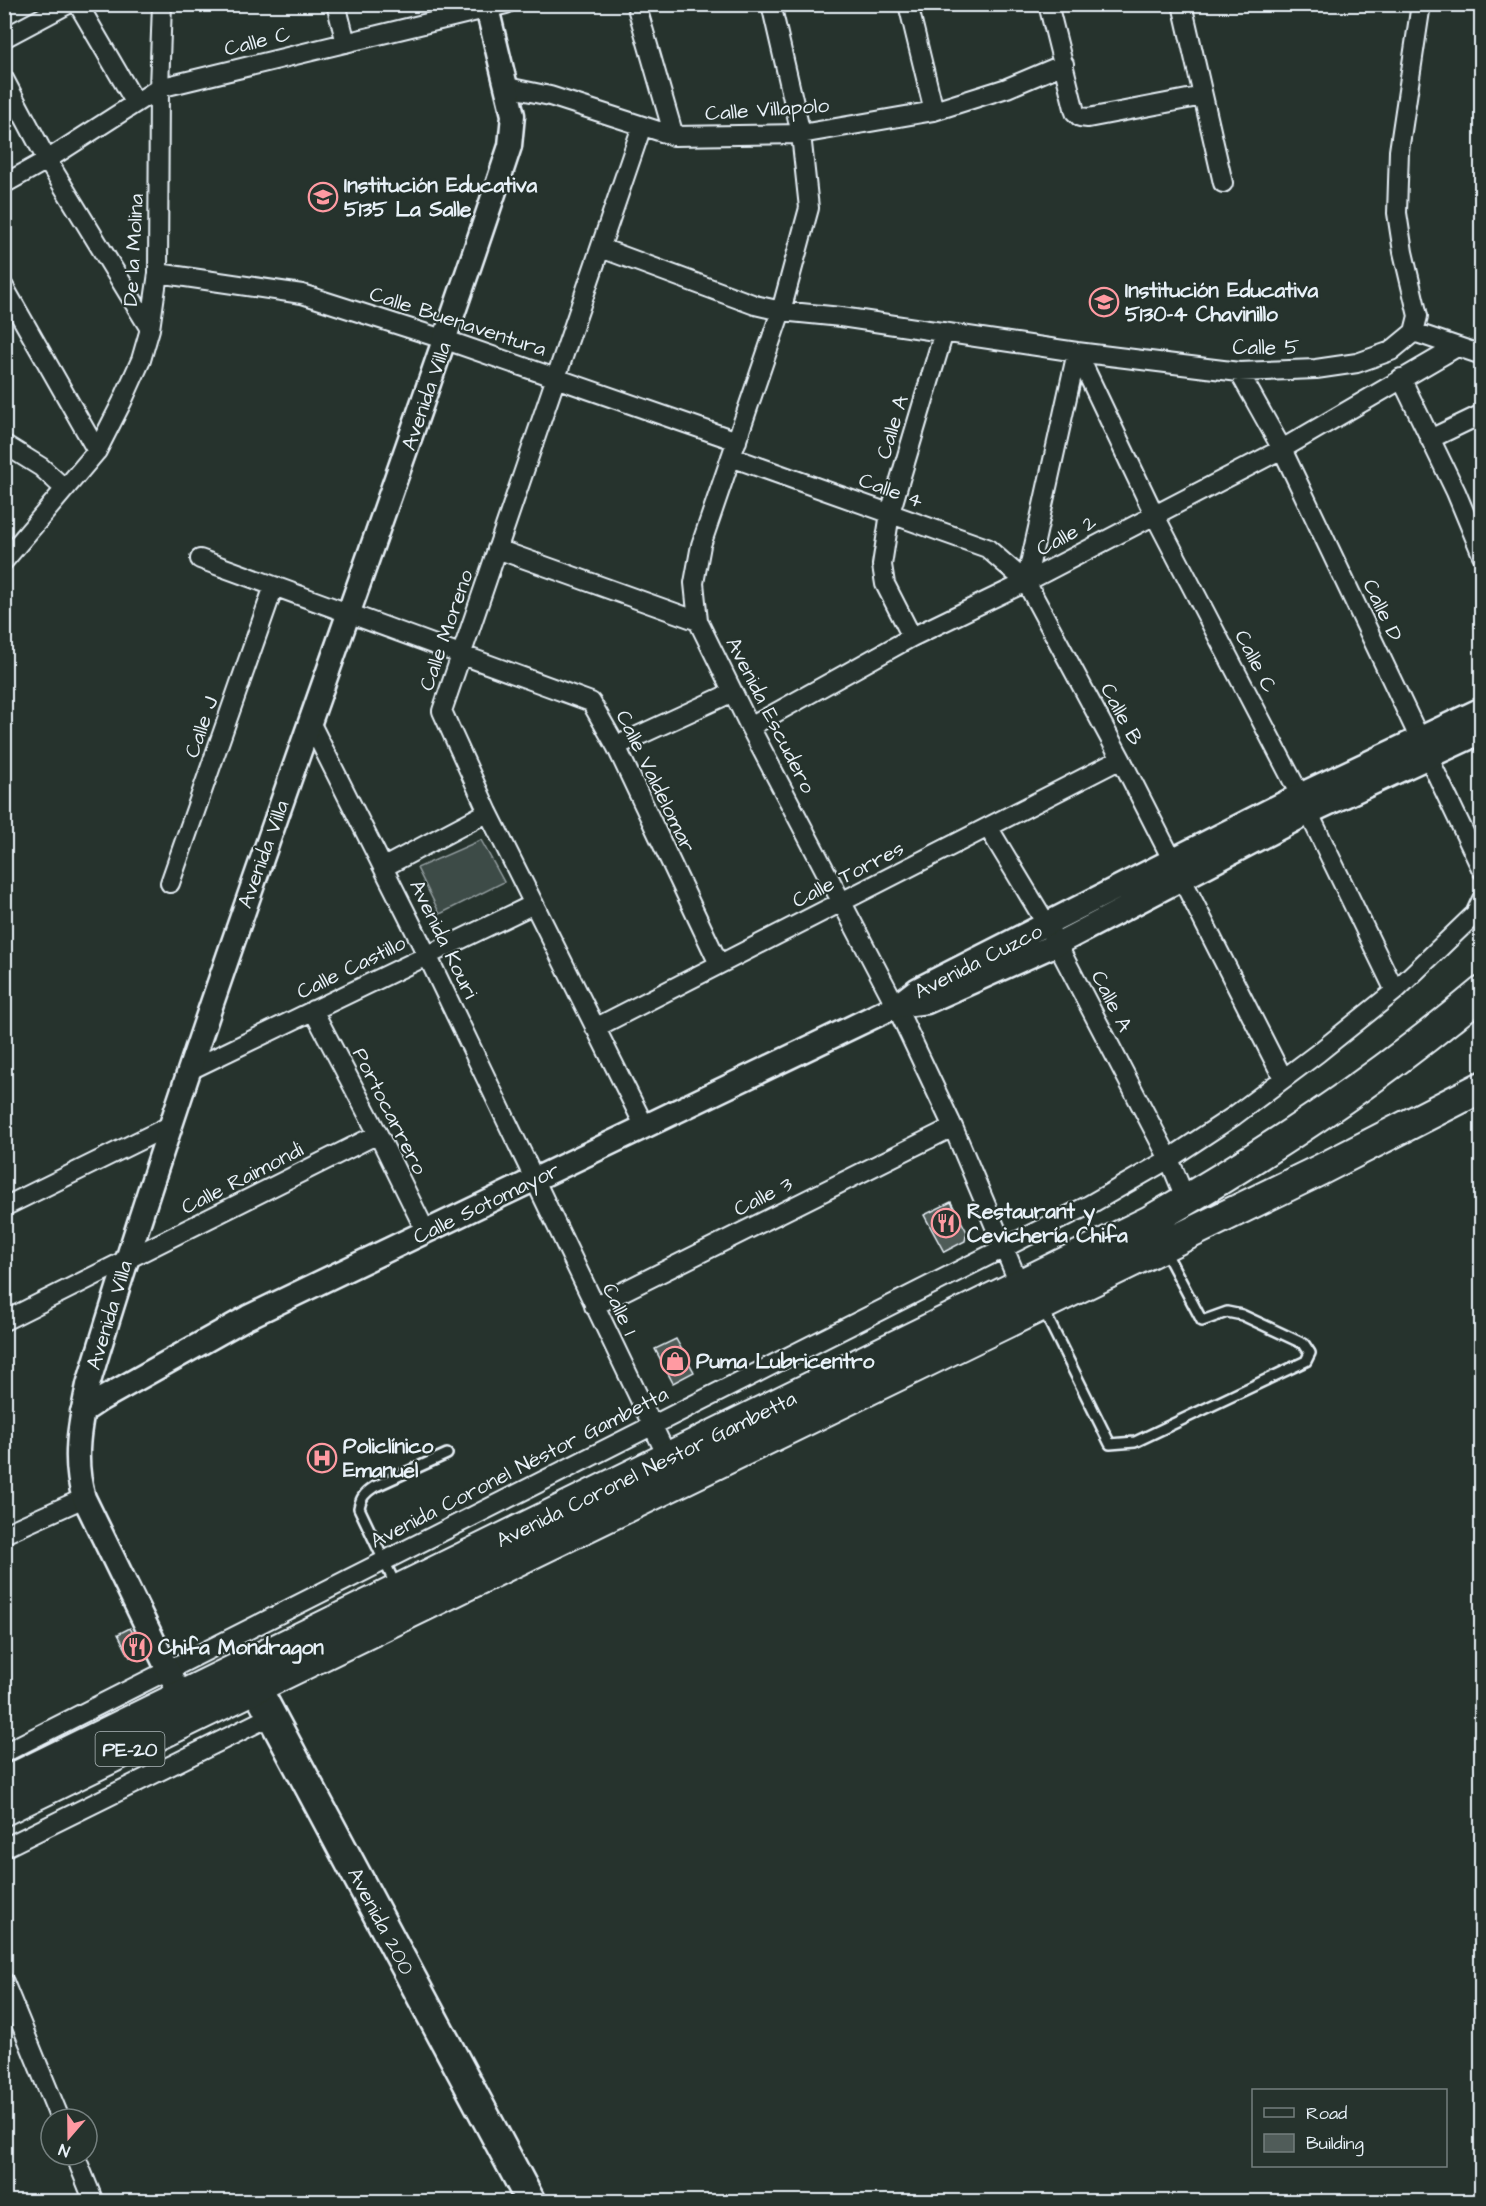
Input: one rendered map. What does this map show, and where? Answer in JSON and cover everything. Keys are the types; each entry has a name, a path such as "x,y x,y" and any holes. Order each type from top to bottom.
{"highway":[{"name":"Avenida Coronel Nestor Gambetta","path":"4,1783 181,1697 251,1676 1030,1295 1245,1164 1357,1090 1482,992"},
{"name":"Avenida Coronel Nestor Gambetta","path":"4,1810 251,1676 398,1591 668,1458 1030,1295 1163,1246 1320,1170 1482,1087"}],"main road":[{"name":"Avenida 200","path":"251,1676 531,2202"}],"street":[{"path":"4,38 68,4"},
{"path":"78,4 135,102"},
{"name":"De la Molina","path":"5,558 96,451 141,360 150,329 158,273 162,4"},
{"path":"336,4 346,43"},
{"path":"636,4 674,136"},
{"name":"Avenida Escudero","path":"771,4 801,134 809,208 781,311 701,545 694,583 698,621 750,727 896,1006 1005,1249 1030,1295"},
{"path":"908,4 934,111"},
{"path":"1048,4 1075,112 1080,117 1088,118 1203,96"},
{"path":"1182,4 1223,183"},
{"path":"1421,4 1399,151 1397,213 1402,252 1418,316 1414,332 1482,355"},
{"name":"Calle C","path":"4,184 47,160 159,88 493,6"},
{"name":"Avenida Villa","path":"181,1697 84,1498 77,1461 82,1412 88,1385 169,1126 446,340 510,146 513,115 493,6"},
{"name":"Calle Villapolo","path":"507,87 550,96 674,136 801,134 934,111 1007,88 1064,64"},
{"path":"4,79 47,160 150,329"},
{"name":"Calle Moreno","path":"642,126 442,711 488,812 645,1127"},
{"name":"Calle 5","path":"601,248 755,305 781,311 841,317 1077,352 1239,372 1316,369 1357,363 1391,351 1414,332"},
{"name":"Calle Buenaventura","path":"158,273 302,294 556,377 734,449"},
{"path":"4,287 96,451"},
{"name":"Calle A","path":"912,637 885,584 882,565 890,513 944,332"},
{"name":"Calle 2","path":"750,727 912,637 1026,582 1282,449 1457,347"},
{"path":"1026,582 1077,352"},
{"name":"Calle C","path":"1077,352 1154,514 1304,804 1395,991"},
{"name":"Calle D","path":"1239,372 1282,449 1482,870"},
{"path":"1401,378 1456,492 1482,555"},
{"path":"1430,439 1482,414"},
{"path":"4,444 41,466 65,489"},
{"name":"Calle 4","path":"734,449 890,513 987,548 1026,582"},
{"path":"497,549 698,621"},
{"name":"Calle Valdelomar","path":"200,559 591,702 616,746 719,964"},
{"name":"Calle B","path":"1026,582 1121,759 1283,1078"},
{"name":"Calle J","path":"170,883 274,586"},
{"path":"616,746 733,692"},
{"name":"Avenida Cuzco","path":"896,1006 927,1002 1052,934 1304,804 1424,748 1482,708"},
{"name":"Avenida Kouri","path":"310,722 384,867 534,1178"},
{"name":"Avenida Cuzco","path":"1424,748 1482,732"},
{"name":"Calle Torres","path":"595,1028 1121,759"},
{"path":"384,867 488,812"},
{"name":"Calle A","path":"988,827 1052,934 1168,1159 1186,1200"},
{"name":"Avenida Coronel Néstor Gambetta","path":"4,1753 1089,1205 1168,1159 1234,1116 1318,1053 1395,991 1475,914 1482,899"},
{"name":"Calle Castillo","path":"188,1071 534,904"},
{"name":"Calle Sotomayor","path":"82,1412 248,1317 896,1006"},
{"name":"Portocarrero","path":"313,1010 426,1232"},
{"path":"4,1207 169,1126"},
{"name":"Calle 3","path":"594,1306 952,1127"},
{"name":"Calle Raimondi","path":"4,1320 126,1262 378,1134"},
{"name":"Calle 1","path":"534,1178 668,1458"},
{"path":"4,1534 84,1498"},
{"name":"Avenida 200","path":"231,1640 251,1676"},
{"path":"4,1848 271,1716"},
{"path":"4,1982 55,2107"},
{"path":"80,2167 94,2202"}],"lane":[{"path":"1030,1295 1110,1444 1135,1442 1306,1361 1310,1353 1304,1344 1242,1315 1227,1312 1202,1321 1163,1246"},
{"path":"398,1591 359,1508 360,1500 364,1493 374,1486 447,1454"}],"shaded area":[{"path":"481,840 504,882 440,914 417,868"}],"building":[{"name":"Restaurant y Cevichería Chifa","path":"951,1202 967,1232 965,1241 944,1252 924,1215"},
{"name":"Puma Lubricentro","path":"676,1339 694,1372 673,1383 655,1349"},
{"path":"130,1628 143,1651 130,1657 118,1634"}],"place":[{"name":"Institución Educativa 5135 La Salle","path":"323,197"},
{"name":"Institución Educativa 5130-4 Chavinillo","path":"1104,302"},
{"name":"Restaurant y Cevichería Chifa","path":"946,1223"},
{"name":"Puma Lubricentro","path":"675,1361"},
{"name":"Policlínico Emanuel","path":"322,1458"},
{"name":"Chifa Mondragon","path":"137,1647"}]}
